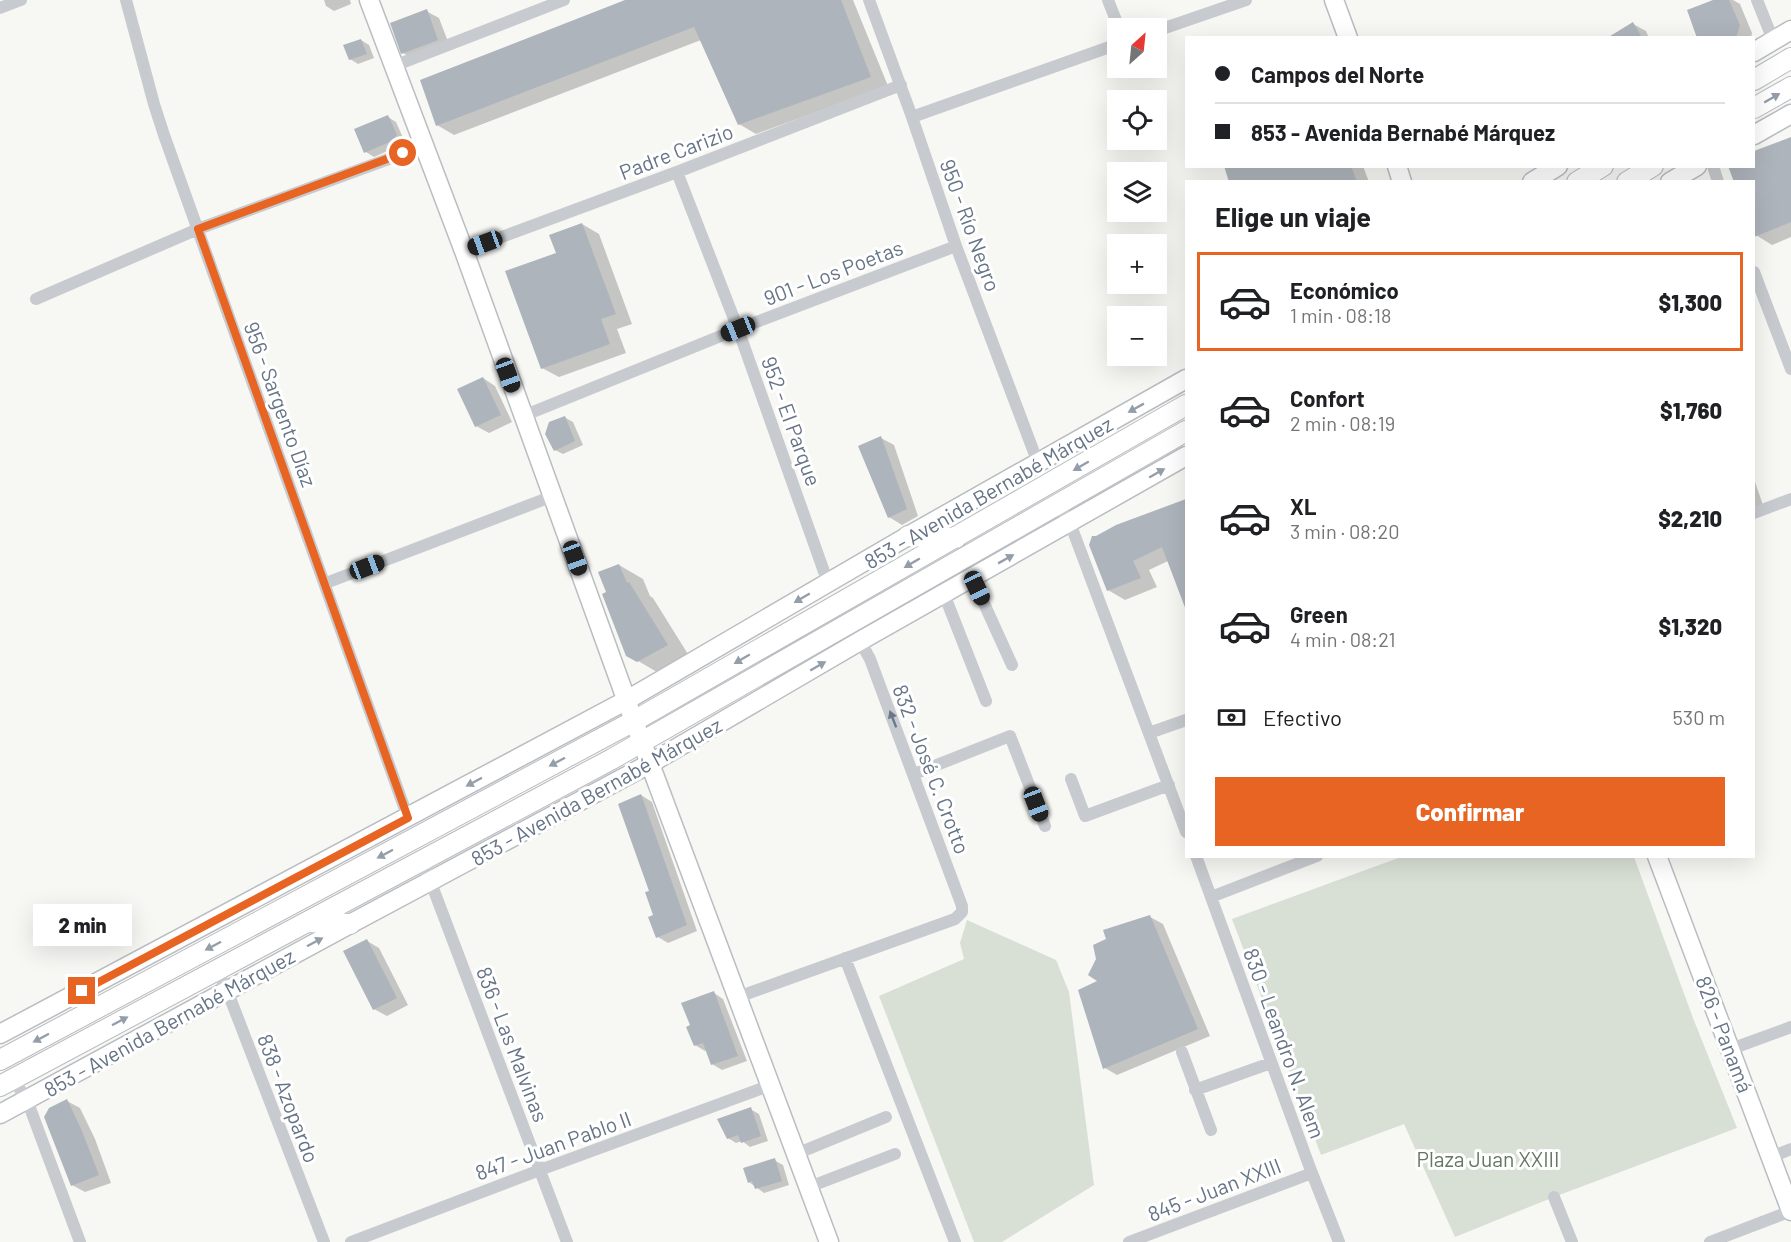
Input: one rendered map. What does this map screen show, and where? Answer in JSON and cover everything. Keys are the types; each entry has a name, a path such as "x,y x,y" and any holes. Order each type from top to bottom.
{"main road":[{"path":"1755,79 1791,58"},
{"path":"1755,107 1791,87"},
{"path":"1580,180 1599,168"},
{"path":"1631,180 1650,168"},
{"name":"853 - Avenida Bernabé Márquez","path":"0,1060 634,721 1185,406"},
{"name":"853 - Avenida Bernabé Márquez","path":"6,1082 642,742 1185,432"},
{"path":"908,536 956,537"},
{"path":"307,922 350,924"}],"street":[{"path":"0,8 21,0"},
{"name":"956 - Sargento Díaz","path":"126,0 153,104 326,583 408,818"},
{"path":"369,0 464,251 634,721 829,1242"},
{"path":"394,66 564,0"},
{"name":"950 - Río Negro","path":"869,0 901,85 956,246 1038,463"},
{"path":"1108,0 1115,18"},
{"path":"1167,27 1246,0"},
{"path":"1757,0 1773,40"},
{"path":"1339,2 1348,36"},
{"path":"1755,51 1791,30"},
{"path":"912,117 1107,48"},
{"name":"Padre Carizio","path":"464,251 901,85"},
{"path":"1755,134 1791,114"},
{"path":"36,299 198,229 424,146"},
{"path":"1535,180 1555,168"},
{"path":"1673,180 1694,168"},
{"name":"952 - El Parque","path":"677,172 738,329 828,583"},
{"name":"901 - Los Poetas","path":"523,416 738,329 956,246"},
{"path":"1755,275 1791,369"},
{"name":"853 - Avenida Bernabé Márquez","path":"0,1034 627,700 908,536 1185,380"},
{"name":"853 - Avenida Bernabé Márquez","path":"0,1114 651,763 1185,457"},
{"path":"326,583 553,496"},
{"path":"1755,513 1791,499"},
{"path":"1058,503 1070,524 1185,829"},
{"path":"972,577 1012,665"},
{"path":"944,594 986,701"},
{"name":"832 - José C. Crotto","path":"845,958 954,919 962,912 962,906 914,774 870,659 860,641"},
{"path":"1149,733 1185,720"},
{"path":"914,774 1010,736 1045,826"},
{"path":"1071,779 1085,816 1169,785"},
{"name":"830 - Leandro N. Alem","path":"1197,858 1339,1242"},
{"path":"1211,897 1312,858"},
{"name":"826 - Panamá","path":"1657,858 1791,1211"},
{"name":"836 - Las Malvinas","path":"422,859 567,1242"},
{"path":"738,997 845,958 955,1242"},
{"name":"838 - Azopardo","path":"216,969 227,990 324,1242"},
{"path":"1731,1049 1791,1027"},
{"path":"1182,1052 1210,1130"},
{"path":"1195,1090 1271,1063"},
{"path":"6,1082 27,1100 80,1242"},
{"name":"847 - Juan Pablo II","path":"351,1242 771,1086"},
{"path":"796,1154 886,1117"},
{"path":"1771,1157 1791,1149"},
{"path":"809,1187 895,1154"},
{"name":"845 - Juan XXIII","path":"1129,1242 1312,1173"},
{"path":"1554,1197 1572,1242"},
{"path":"1710,1242 1791,1211"}],"green space":[{"name":"Plaza Juan XXIII","path":"1398,858 1634,858 1693,1018 1737,1128 1455,1237 1404,1124 1321,1155 1232,919"},
{"path":"967,920 1056,960 1069,992 1094,1185 1002,1242 974,1242 879,996 964,959 960,943"}],"building":[{"path":"625,0 841,0 871,77 738,125 694,27 436,126 420,80"},
{"path":"1713,0 1729,0 1740,25 1737,36 1696,36 1687,10"},
{"path":"427,9 438,40 401,54 390,23"},
{"path":"1633,22 1641,36 1610,36"},
{"path":"361,39 367,54 349,60 343,45"},
{"path":"388,115 397,135 392,141 364,153 354,129"},
{"path":"1791,137 1791,222 1755,237 1755,180 1733,180 1729,168 1755,168 1755,151"},
{"path":"1225,168 1352,168 1356,180 1228,180"},
{"path":"582,223 616,314 601,319 610,344 541,369 505,271 556,253 549,235"},
{"path":"483,377 501,415 475,427 457,389"},
{"path":"565,416 575,441 554,451 545,434 549,422"},
{"path":"881,436 907,509 888,518 858,446"},
{"path":"1185,499 1185,607 1162,547 1133,561 1141,578 1107,591 1089,545 1092,536"},
{"path":"619,564 627,583 629,582 668,645 637,662 626,656 602,594 606,592 598,572"},
{"path":"641,794 687,925 656,938 648,917 653,915 645,892 649,891 618,804"},
{"path":"1150,915 1198,1029 1103,1069 1078,990 1097,981 1088,975 1096,959 1093,945 1106,939 1103,930"},
{"path":"367,939 397,998 373,1010 343,951"},
{"path":"714,991 738,1056 711,1065 703,1043 694,1046 686,1027 690,1025 681,1003"},
{"path":"67,1099 99,1175 71,1186 44,1117 49,1108"},
{"path":"751,1107 761,1136 741,1143 738,1135 727,1139 717,1119"},
{"path":"775,1158 782,1181 755,1189 752,1181 748,1183 743,1168"}],"route":[{"path":"82,991 408,818 198,229 403,153"}]}
